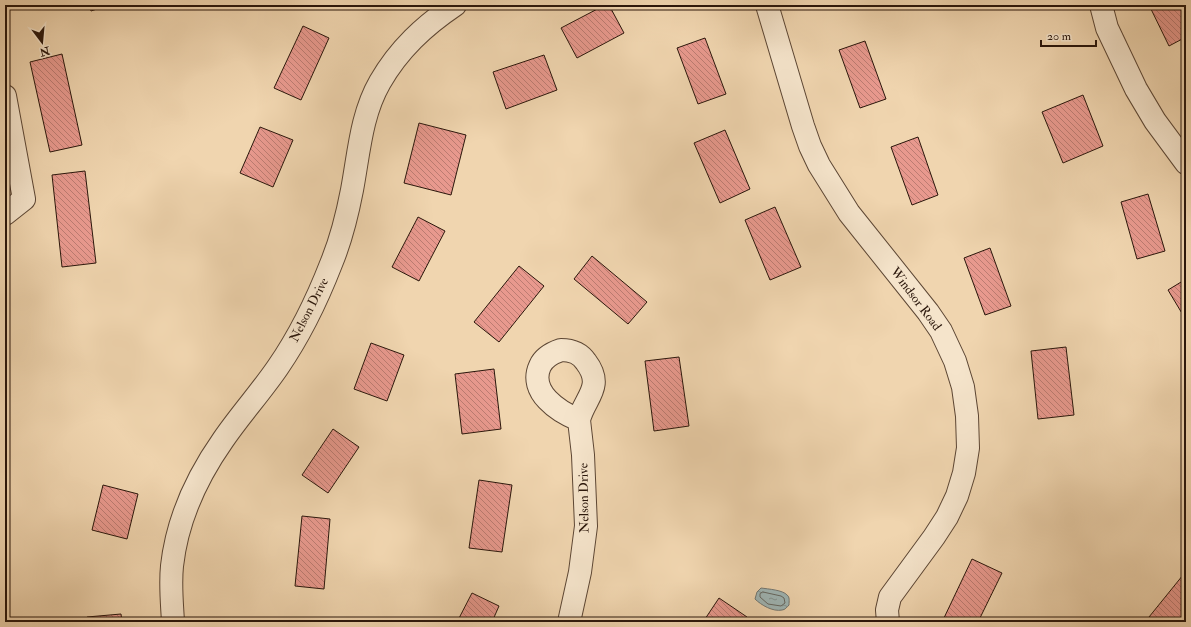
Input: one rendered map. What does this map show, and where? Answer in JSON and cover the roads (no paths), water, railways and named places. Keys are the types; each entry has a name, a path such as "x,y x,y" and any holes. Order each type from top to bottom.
{"street":[{"name":"Nelson Drive","path":"173,622 171,590 172,566 177,537 185,514 198,482 211,457 223,439 280,365 315,303 336,253 342,232 352,192 363,125 372,97 389,68 417,34 455,5"},
{"name":"Windsor Road","path":"767,5 801,120 810,146 819,165 849,213 941,331 953,355 963,387 967,416 968,448 964,473 959,491 934,537 890,597 887,610 888,622"},
{"path":"1101,5 1107,28 1136,89 1155,121 1186,164"},
{"path":"5,96 24,199 5,214"},
{"name":"Nelson Drive","path":"569,622 580,572 586,526 583,455 579,420"}],"water":[{"path":"761,588 785,593 789,597 789,605 784,610 779,610 771,609 760,604 755,599 757,592"}]}
